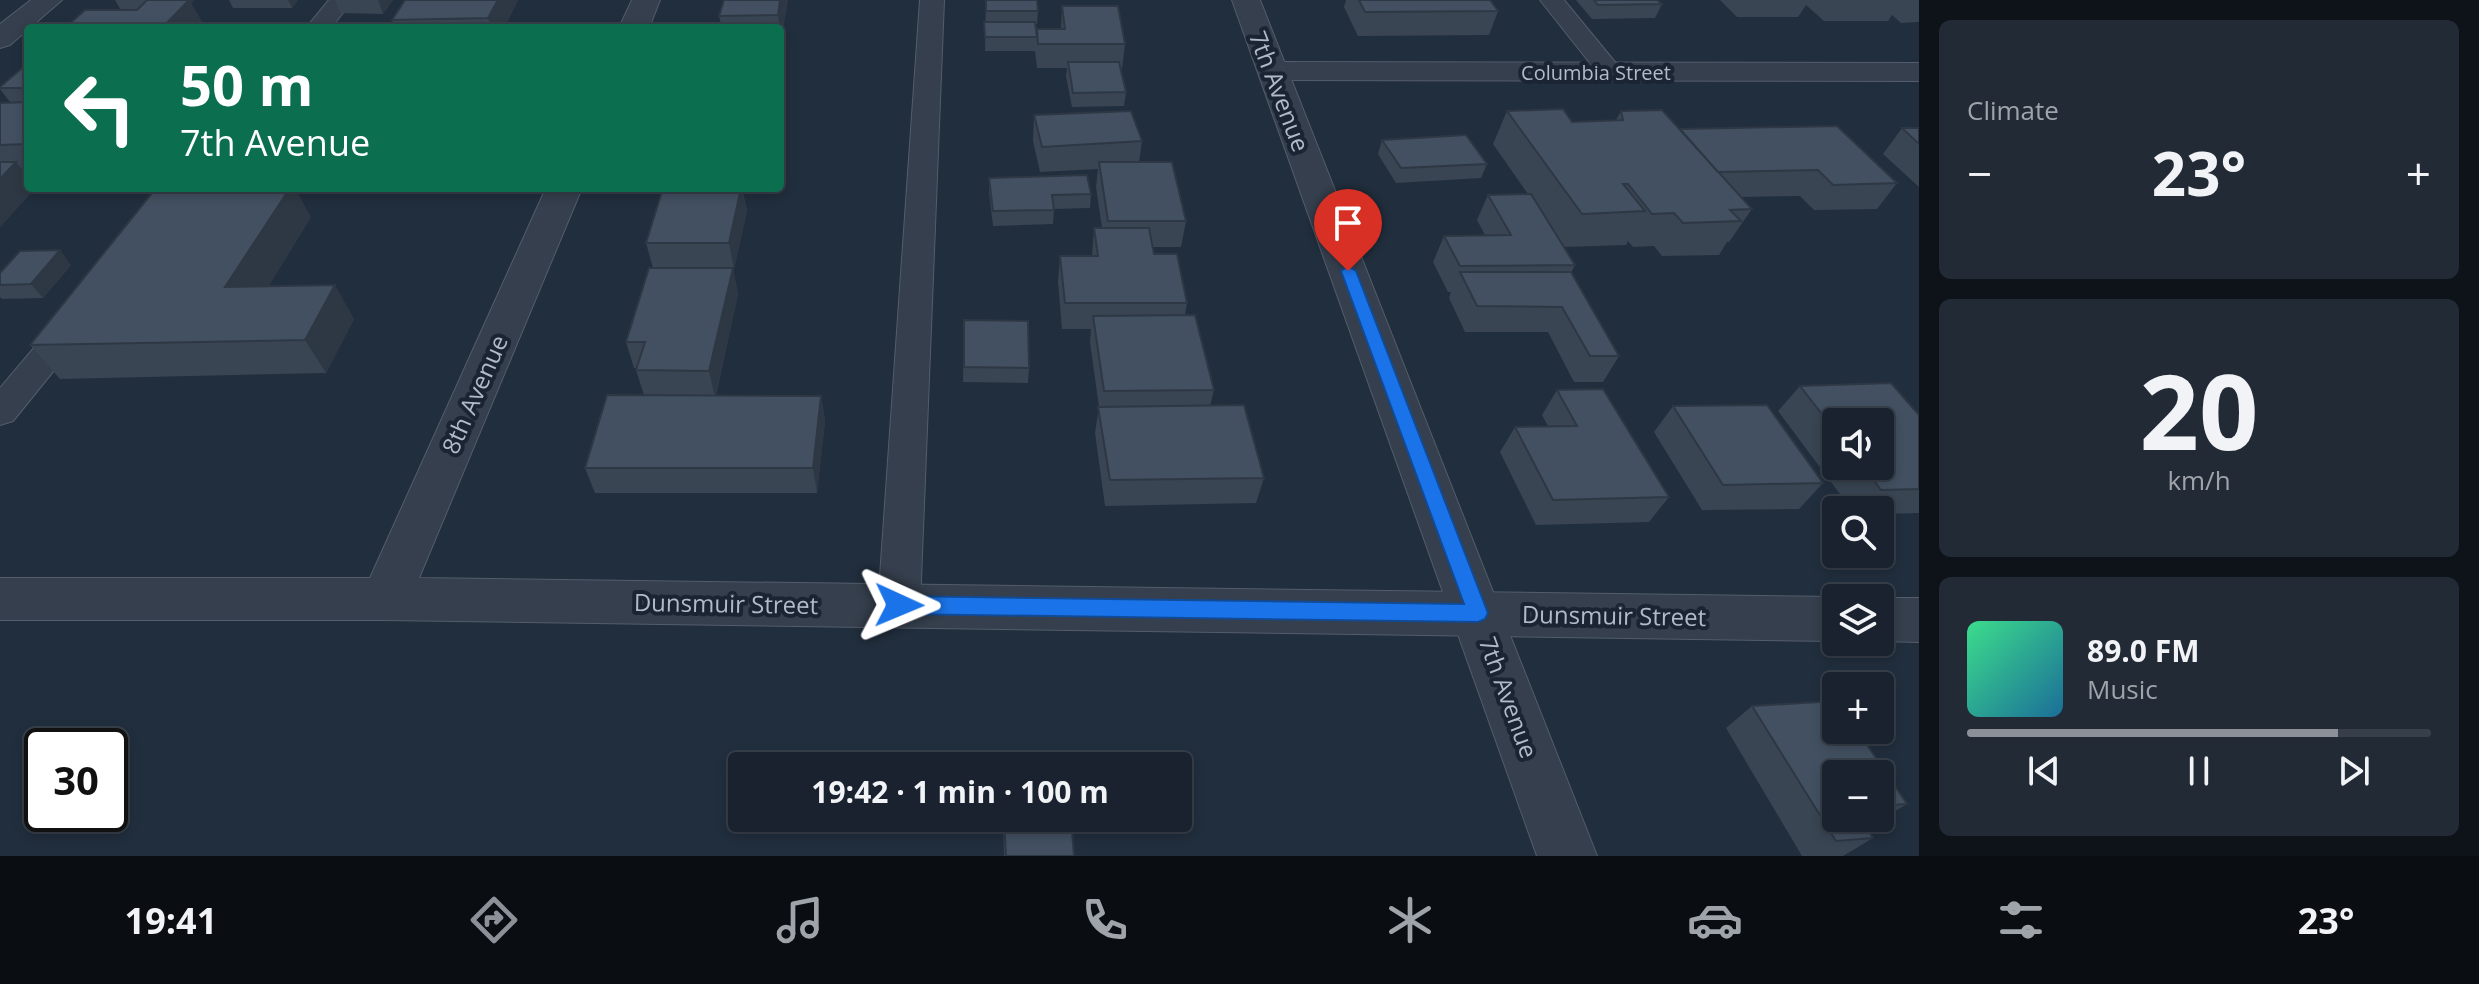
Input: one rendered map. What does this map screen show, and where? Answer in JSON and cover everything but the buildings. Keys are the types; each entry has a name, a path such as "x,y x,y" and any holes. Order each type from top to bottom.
{"street":[{"path":"0,39 48,0"},
{"path":"636,24 646,0"},
{"name":"7th Avenue","path":"1246,0 1567,856"},
{"name":"Columbia Street","path":"1273,71 1919,72"},
{"name":"8th Avenue","path":"385,599 562,192"},
{"name":"Dunsmuir Street","path":"0,599 385,599 1822,619"},
{"path":"1894,619 1919,620"}],"lane":[{"path":"321,24 341,0"},
{"path":"899,605 932,0"},
{"path":"1552,0 1610,72"},
{"path":"0,412 88,306"}],"route":[{"path":"899,605 1478,613 1348,271"}]}
